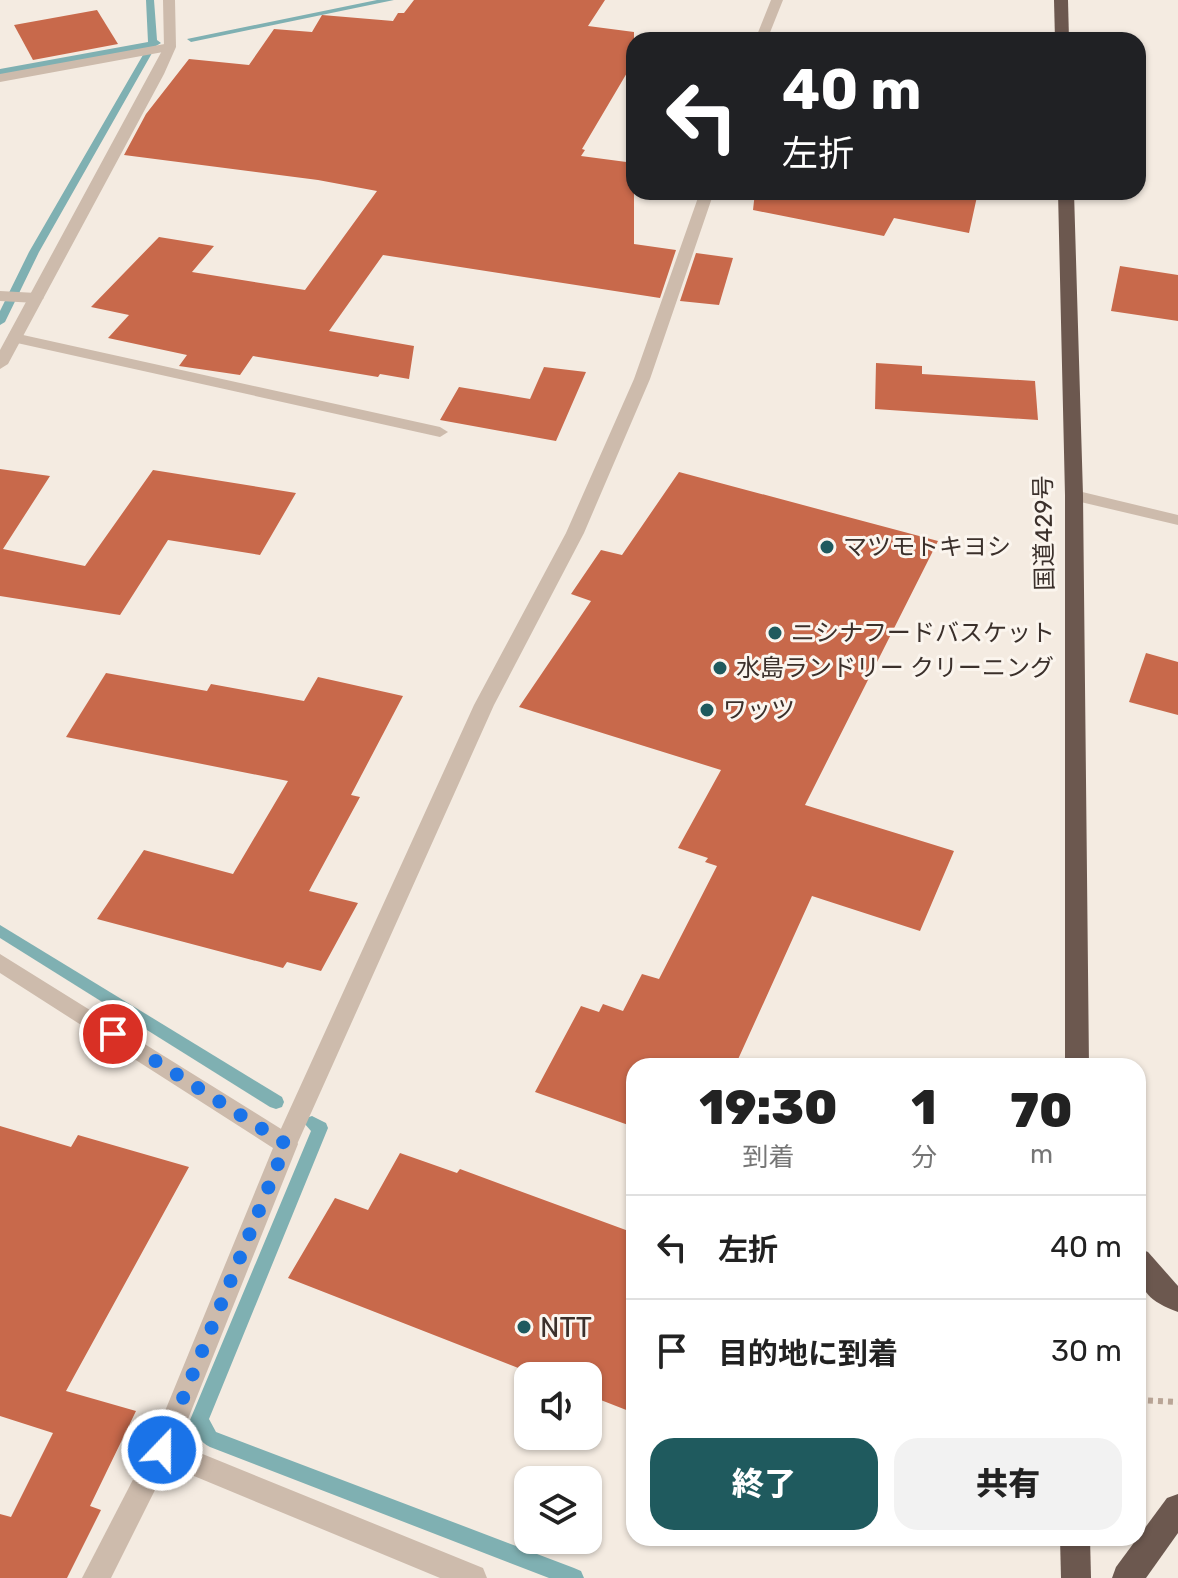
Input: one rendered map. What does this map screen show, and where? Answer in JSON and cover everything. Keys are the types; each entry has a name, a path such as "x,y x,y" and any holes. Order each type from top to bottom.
{"highway":[{"path":"1061,0 1062,32"},
{"name":"国道429号","path":"1066,200 1074,495 1077,1058"},
{"path":"1146,1270 1165,1293 1178,1300"},
{"path":"1127,1578 1178,1508"},
{"path":"1075,1546 1076,1578"}],"street":[{"path":"0,364 14,338 15,297 156,48 169,0"},
{"path":"764,32 777,0"},
{"path":"0,78 156,48"},
{"path":"96,1578 162,1450 286,1144 484,705 581,519 642,379 704,200"},
{"path":"14,338 440,432"},
{"path":"1074,495 1178,520"},
{"path":"0,962 286,1144"},
{"path":"162,1450 473,1578"}],"path":[{"path":"1146,1400 1178,1402"}],"building":[{"path":"414,0 605,0 588,26 634,32 626,32 626,75 582,149 585,150 581,156 626,162 626,200 634,200 634,244 676,250 660,298 383,255 329,331 414,346 409,379 380,374 378,377 253,356 240,375 179,366 187,355 108,338 129,315 91,307 159,237 214,246 192,272 305,290 377,191 318,180 124,155 146,114 189,59 249,65 274,29 312,32 322,15 393,21 398,13 404,13"},
{"path":"97,10 118,44 33,60 14,25"},
{"path":"754,200 976,200 969,233 894,218 884,236 753,210"},
{"path":"696,253 733,258 719,305 680,301"},
{"path":"1120,266 1178,275 1178,321 1111,311"},
{"path":"876,363 922,366 922,374 1035,381 1038,420 875,409"},
{"path":"544,367 586,372 556,441 440,420 459,387 530,399"},
{"path":"0,469 50,476 3,549 85,566 153,470 296,493 260,555 168,540 120,615 0,596"},
{"path":"679,472 938,541 805,805 954,851 920,931 812,896 739,1058 626,1058 626,1124 535,1092 581,1006 599,1012 603,1004 623,1011 642,974 659,979 717,866 705,862 708,858 678,848 721,770 519,707 591,601 571,594 601,550 622,555"},
{"path":"1146,653 1178,662 1178,715 1129,702"},
{"path":"106,673 207,691 211,684 304,701 318,677 403,696 351,795 360,797 309,891 358,903 321,971 287,962 283,968 97,919 144,850 233,874 288,781 66,737"},
{"path":"0,1126 71,1147 78,1135 189,1167 66,1391 136,1411 90,1506 101,1510 67,1578 0,1578 0,1514 11,1517 53,1433 0,1416"},
{"name":"NTT","path":"400,1153 457,1173 460,1169 626,1230 626,1410 602,1400 602,1362 514,1362 514,1366 288,1278 335,1198 368,1210"}],"waterway":[{"path":"150,0 153,44"},
{"path":"191,39 390,0"},
{"path":"153,44 157,43"},
{"path":"0,72 153,44"},
{"path":"0,322 34,252 153,44"},
{"path":"0,931 276,1102"},
{"path":"312,1123 320,1128 199,1420 210,1438 574,1578"}],"place":[{"name":"マツモトキヨシ","path":"827,547"},
{"name":"ニシナフードバスケット","path":"775,633"},
{"name":"水島ランドリー クリーニング","path":"720,668"},
{"name":"ワッツ","path":"707,710"},
{"name":"NTT","path":"524,1327"}],"route":[{"path":"113,1034 286,1144 162,1450"}]}
